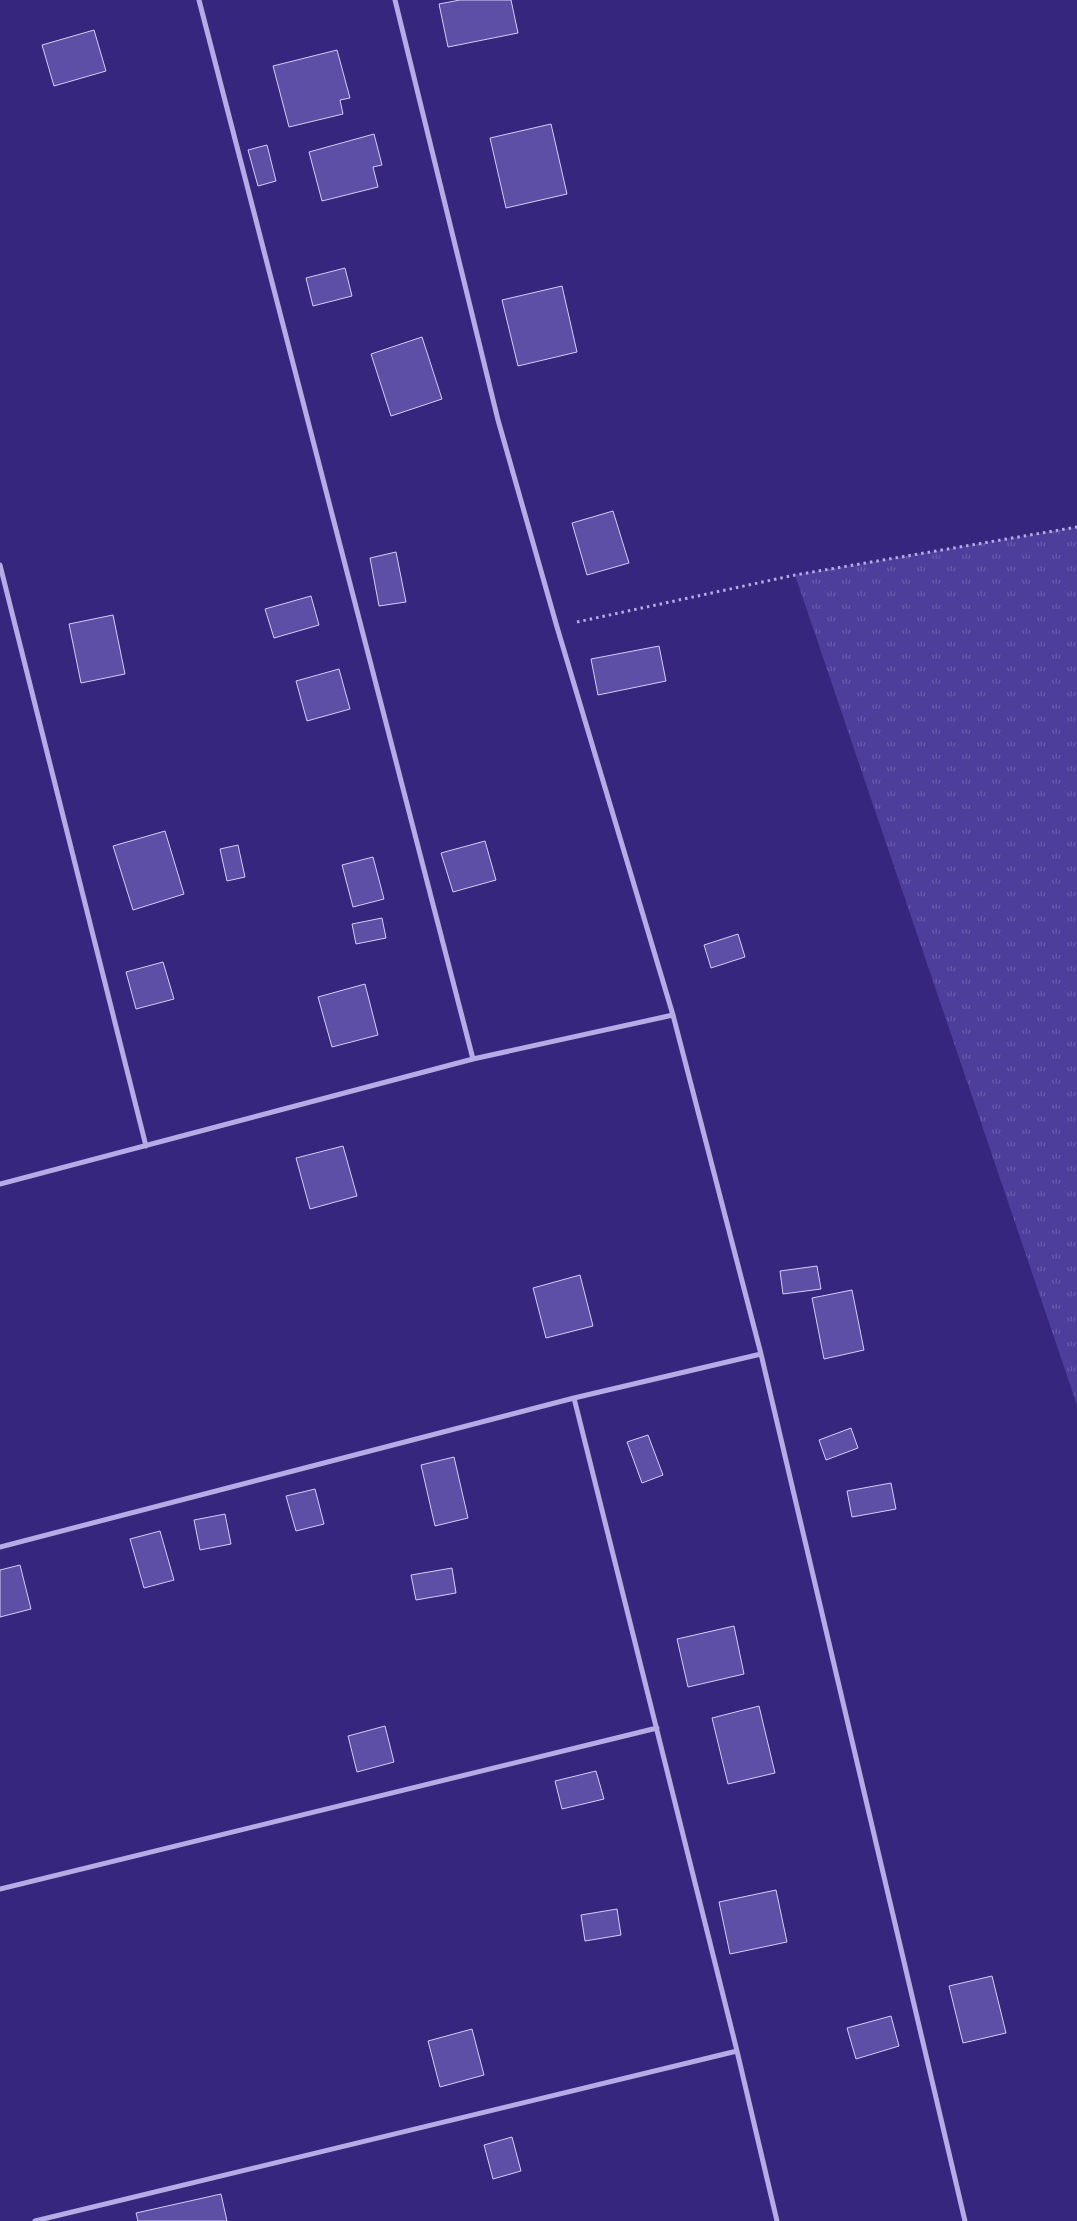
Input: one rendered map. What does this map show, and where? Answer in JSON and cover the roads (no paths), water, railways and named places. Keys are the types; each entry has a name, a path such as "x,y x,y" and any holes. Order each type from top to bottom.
{"street":[{"path":"199,0 473,1059"},
{"path":"395,0 498,420 557,626 673,1015 761,1354 965,2221"},
{"path":"0,565 146,1146"},
{"path":"0,1184 473,1059 673,1015"},
{"path":"0,1546 574,1398 761,1354"},
{"path":"574,1398 778,2221"},
{"path":"0,1889 657,1728"},
{"path":"36,2221 737,2051"}]}
